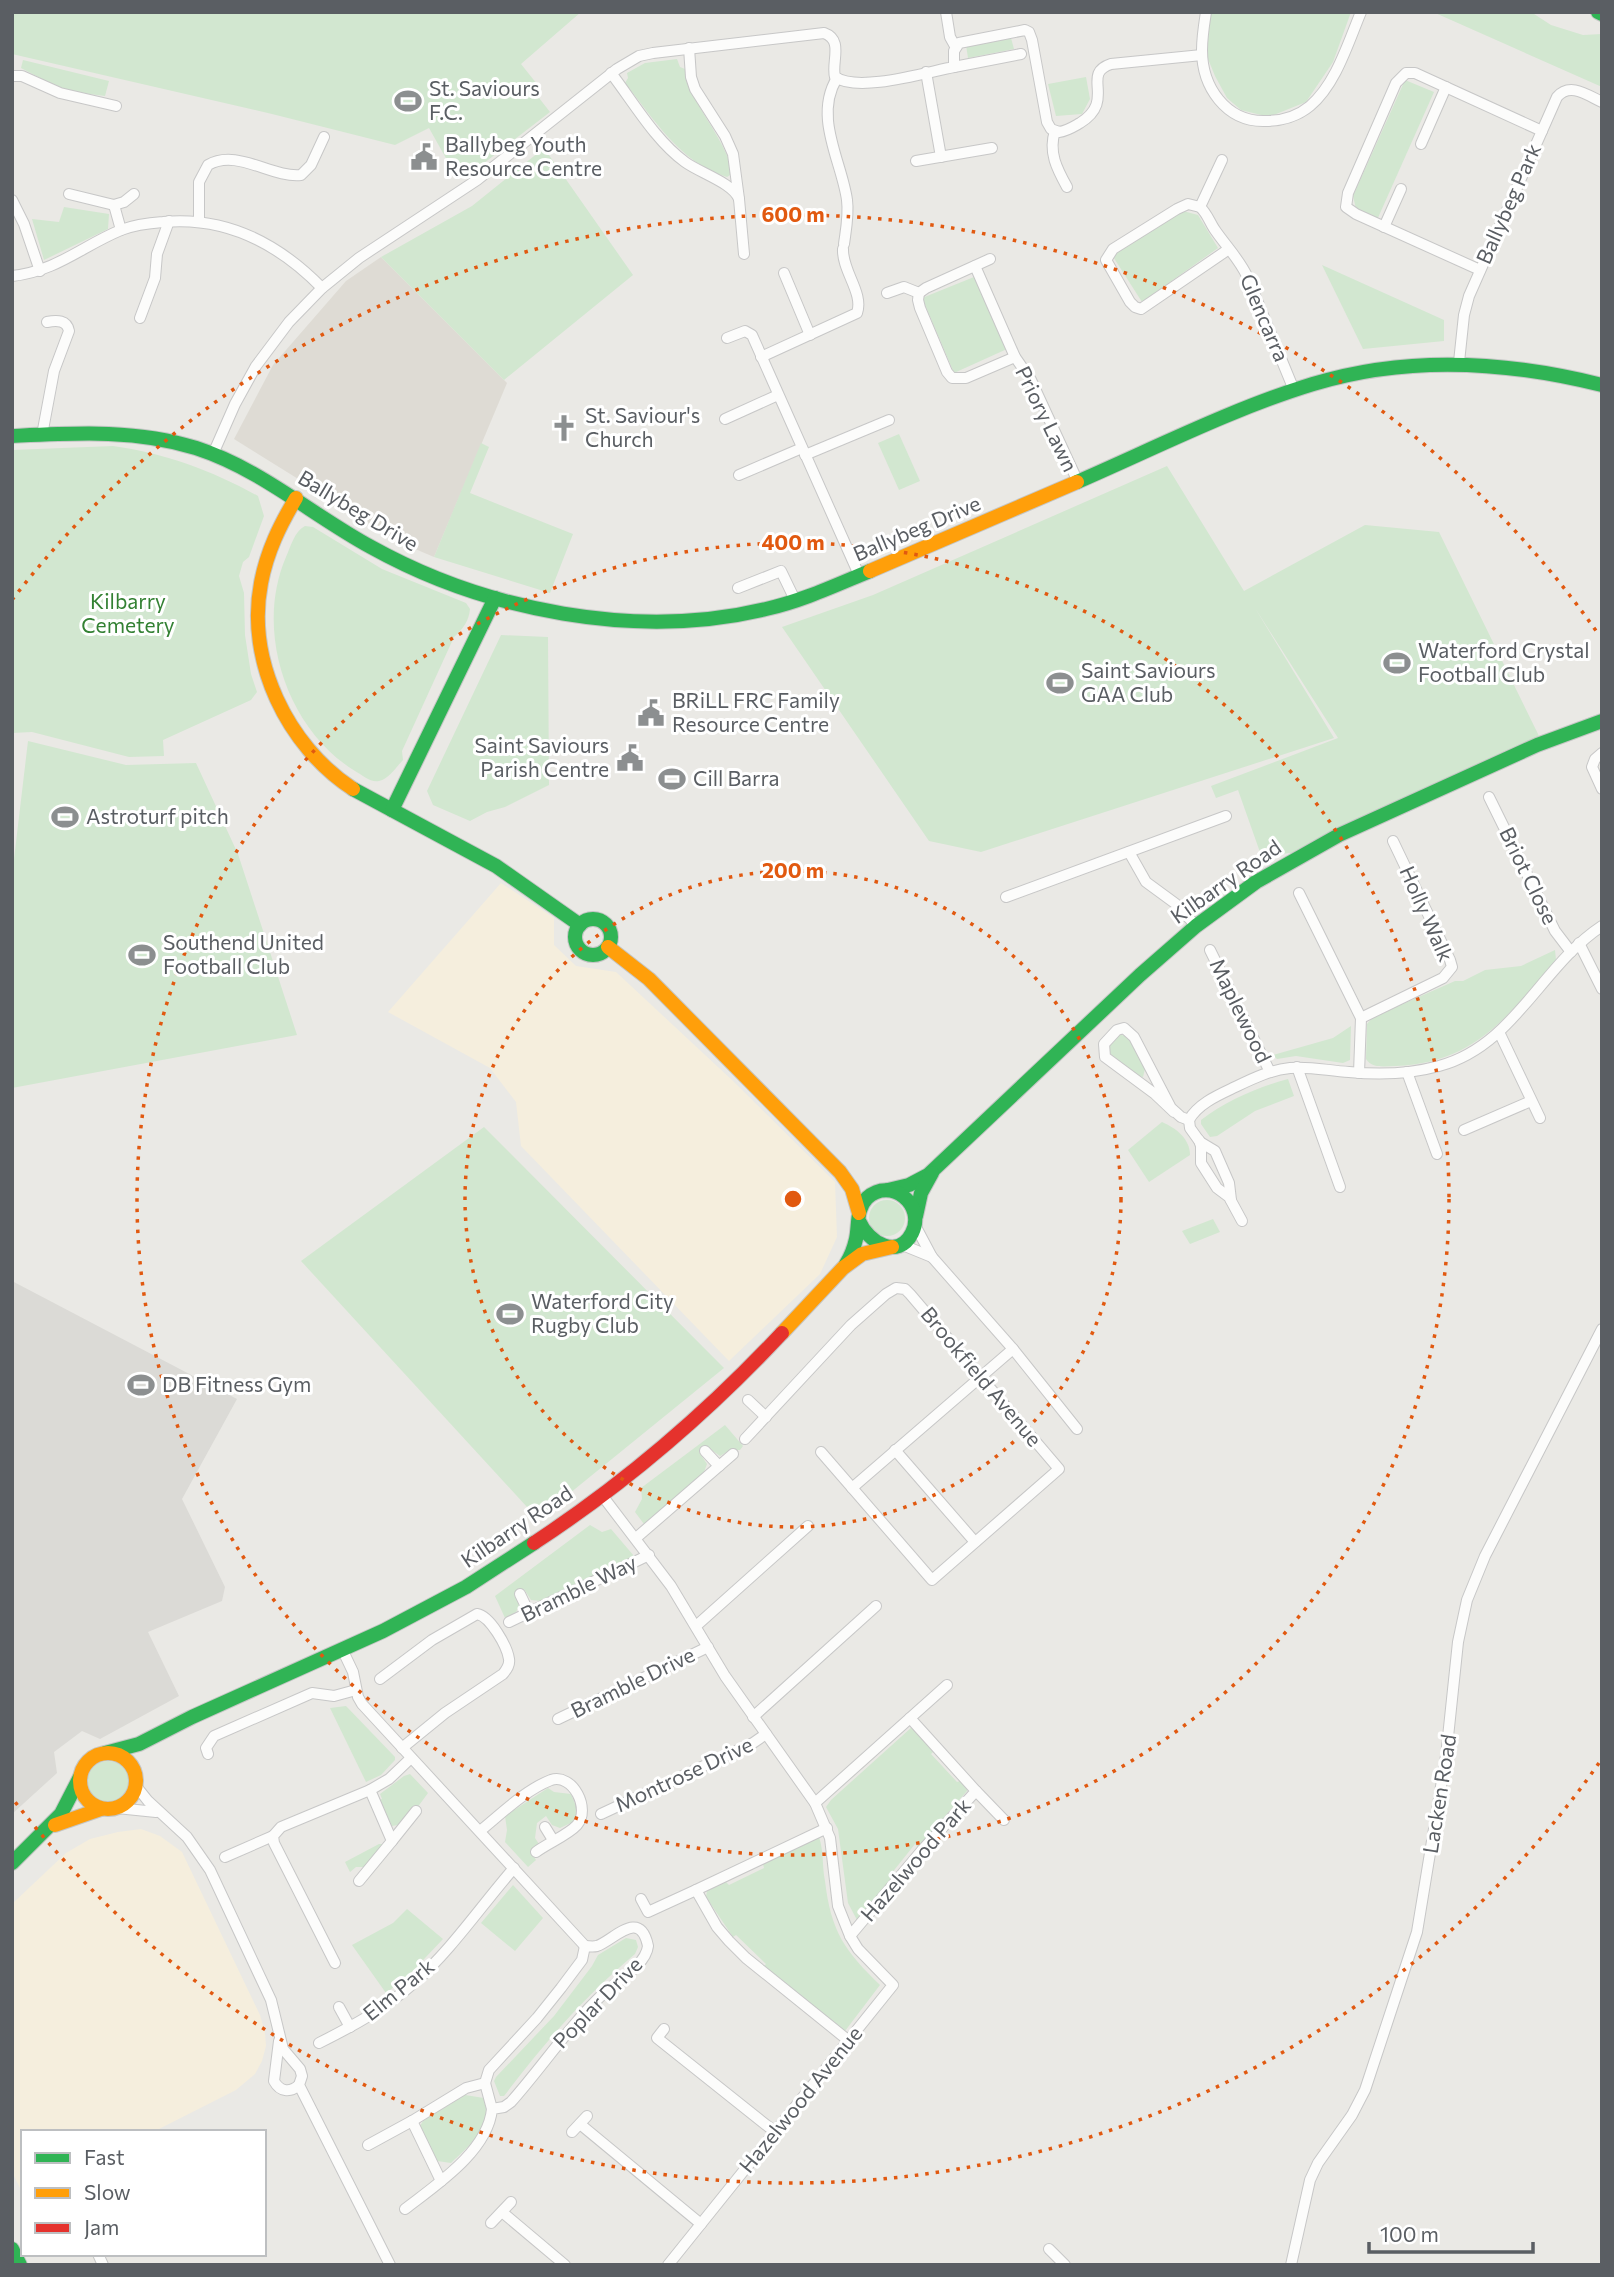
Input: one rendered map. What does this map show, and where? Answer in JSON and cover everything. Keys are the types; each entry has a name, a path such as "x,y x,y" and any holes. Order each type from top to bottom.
{"street":[{"path":"946,12 951,40 955,46 954,67"},
{"path":"1206,12 1202,55 1209,81 1220,103 1233,114 1251,120 1272,121 1298,114 1313,103 1331,77 1361,12"},
{"path":"955,46 966,41 1006,33 1023,30 1029,32 1047,122 1055,131 1066,131 1094,112 1099,98 1097,77 1103,67 1202,55"},
{"path":"213,454 235,404 256,366 289,322 322,288 359,258 468,186 611,74 639,56 824,33 830,35 835,43 834,73 837,78 862,83 1021,54"},
{"path":"689,48 695,89 733,154 744,254"},
{"path":"926,72 941,157"},
{"path":"1480,270 1349,210 1345,202 1398,80 1406,73 1415,73 1542,131"},
{"path":"611,74 673,151 698,171 732,188 739,199"},
{"path":"12,76 22,76 60,93 116,106"},
{"path":"761,357 849,318 859,309 858,299 844,263 843,246 848,203 834,155 829,124 830,94 837,78"},
{"path":"1421,144 1446,87"},
{"name":"Ballybeg Park","path":"1460,362 1465,308 1557,97 1565,90 1574,90 1602,102"},
{"path":"1055,131 1052,148 1055,164 1067,187"},
{"path":"199,222 199,182 208,165 216,160 227,159 301,175 311,165 324,137"},
{"path":"916,161 992,148"},
{"path":"1200,206 1222,160"},
{"path":"1384,227 1401,189"},
{"path":"69,194 114,205 124,202 134,194"},
{"path":"12,200 24,224 40,271"},
{"path":"114,205 121,230"},
{"name":"Glencarra","path":"1229,249 1146,307 1138,308 1130,302 1106,258 1109,253 1182,206 1200,206 1229,249 1247,276 1294,390"},
{"path":"12,275 40,271 65,261 121,230 169,222 199,222 238,230 257,238 286,256 322,288"},
{"path":"141,318 155,278 157,254 169,222"},
{"path":"887,293 904,287 919,293 990,259"},
{"name":"Priory Lawn","path":"975,266 1015,356 1031,380 1077,482"},
{"path":"784,273 810,335"},
{"name":"Priory Lawn","path":"919,293 920,308 952,378 966,378 1015,356"},
{"path":"42,435 54,371 69,331 67,325 61,321 47,322"},
{"path":"727,338 748,331 860,577"},
{"name":"Ballybeg Drive","path":"12,436 131,433 166,440 213,454 252,471 353,537 397,561 495,598 566,616 641,623 715,618 796,602 1294,390 1327,380 1416,364 1460,362 1540,370 1602,385"},
{"path":"725,419 778,395"},
{"path":"739,475 889,420"},
{"path":"296,498 272,544 262,576 259,617 267,673 287,719 316,758 346,785 495,865 580,925"},
{"path":"738,588 781,570 796,602"},
{"path":"392,810 495,598"},
{"name":"Kilbarry Road","path":"884,1190 909,1185 935,1169 1130,984 1196,926 1256,882 1339,835 1536,744 1602,721"},
{"path":"1602,752 1592,766 1602,789"},
{"name":"Briot Close","path":"1489,797 1555,931 1575,947 1602,989"},
{"path":"1006,897 1226,816"},
{"name":"Holly Walk","path":"1361,1017 1443,978 1452,967 1392,841"},
{"path":"1129,852 1149,885 1176,904 1196,926"},
{"path":"1298,893 1361,1017 1359,1073"},
{"path":"590,920 606,925 610,936 608,947 600,954 588,955 583,952 575,939 580,925 590,920"},
{"path":"1231,1200 1217,1188 1200,1163 1201,1145 1190,1128 1189,1120 1195,1111 1216,1096 1270,1072 1297,1067 1359,1073 1407,1072 1457,1060 1499,1032 1575,947 1602,926"},
{"path":"608,947 649,979 840,1172 855,1183 904,1195 910,1201 915,1222 933,1257 1013,1349 1077,1429"},
{"name":"Maplewood","path":"1210,950 1270,1072"},
{"path":"1174,1112 1134,1037 1125,1028 1116,1030 1104,1044 1105,1057 1174,1112 1189,1120"},
{"path":"1499,1032 1539,1118"},
{"path":"1297,1067 1340,1187"},
{"path":"1407,1072 1437,1154"},
{"path":"1464,1130 1531,1101"},
{"path":"1199,1140 1215,1151 1229,1183 1231,1200 1242,1221"},
{"name":"Kilbarry Road","path":"915,1222 921,1192 935,1169"},
{"path":"840,1172 852,1189 866,1238 874,1244 896,1245 933,1257"},
{"path":"859,1217 866,1199 884,1190"},
{"name":"Kilbarry Road","path":"843,1268 854,1248 859,1217"},
{"path":"896,1245 912,1233 915,1222"},
{"name":"Kilbarry Road","path":"105,1753 127,1749 157,1737 213,1707 343,1651 480,1578 601,1494 673,1437 717,1398 843,1268 862,1254 896,1245"},
{"name":"Brookfield Avenue","path":"766,1417 851,1325 891,1290 900,1288 910,1294 1059,1469 975,1542"},
{"name":"Lacken Road","path":"1291,2265 1310,2180 1365,2090 1417,1932 1448,1746 1461,1627 1471,1587 1602,1329"},
{"path":"852,1488 1013,1349"},
{"path":"745,1440 766,1417 748,1400"},
{"path":"821,1452 932,1580 975,1542 895,1450"},
{"path":"705,1451 719,1466"},
{"path":"636,1538 733,1454"},
{"name":"Hazelwood Park","path":"601,1494 649,1555 753,1717 815,1803 830,1838 838,1906 850,1936 976,1791"},
{"path":"696,1626 808,1526"},
{"name":"Bramble Way","path":"509,1622 649,1555"},
{"path":"520,1594 529,1613"},
{"path":"753,1717 877,1606"},
{"path":"380,1679 432,1640 477,1614 489,1619 509,1657 509,1666 503,1674 444,1713 402,1748"},
{"name":"Bramble Drive","path":"558,1719 708,1647"},
{"path":"343,1651 353,1672 362,1704 585,1946"},
{"path":"815,1803 947,1685"},
{"path":"208,1754 206,1748 214,1737 312,1693 334,1696 356,1690"},
{"name":"Hazelwood Park","path":"909,1718 1004,1820"},
{"name":"Montrose Drive","path":"600,1814 753,1743 766,1734"},
{"name":"Kilbarry Road","path":"136,1782 140,1757 157,1737"},
{"path":"12,1863 45,1832 65,1807 88,1762 105,1753 113,1753 126,1759 148,1801 194,1844 210,1870 271,2000 283,2049 302,2076 299,2085 290,2091 279,2088 274,2081 279,2034"},
{"path":"225,1857 273,1836 281,1827 370,1790 389,1779 411,1758"},
{"path":"81,1775 80,1783 87,1799 101,1808"},
{"path":"480,1831 544,1784 564,1779 574,1788 583,1813 576,1826 536,1852"},
{"path":"117,1808 130,1799 136,1782"},
{"path":"370,1790 392,1841"},
{"path":"45,1832 62,1821 101,1808 145,1809 165,1816"},
{"path":"359,1881 416,1811"},
{"path":"545,1827 553,1840"},
{"path":"648,1912 827,1828"},
{"path":"273,1836 274,1843 335,1963"},
{"name":"Elm Park","path":"319,2043 379,2010 414,1983 439,1958 514,1868"},
{"path":"696,1890 717,1927 746,1958 849,2041"},
{"path":"641,1899 654,1925"},
{"name":"Poplar Drive","path":"485,2083 489,2070 545,2009 582,1960 585,1946 600,1945 628,1928 642,1933 648,1946 645,1957 580,2017 514,2100 506,2106 492,2109"},
{"name":"Hazelwood Avenue","path":"668,2265 893,1985 858,1949 850,1936"},
{"path":"340,2007 350,2027"},
{"path":"657,2038 775,2132"},
{"path":"274,2069 284,2062 296,2064"},
{"path":"368,2145 469,2086 485,2083 492,2109 489,2125 482,2139 405,2209"},
{"path":"299,2085 386,2263"},
{"path":"412,2121 440,2180"},
{"path":"580,2124 701,2224"},
{"path":"491,2223 510,2202"},
{"path":"502,2212 565,2265"},
{"path":"12,2249 20,2265"},
{"path":"1049,2249 1058,2263"}],"shaded area":[{"path":"381,257 507,383 434,557 401,543 234,439 273,365 346,281"},
{"path":"501,883 554,918 554,945 576,966 616,972 733,1081 835,1182 837,1237 820,1274 729,1361 521,1146 516,1102 490,1068 388,1012"},
{"path":"12,1281 237,1399 182,1499 225,1587 222,1601 148,1632 179,1696 100,1739 82,1731 54,1752 57,1773 12,1814"},
{"path":"141,1829 160,1836 182,1852 260,2015 266,2046 262,2061 255,2074 236,2090 157,2130 21,2130 21,2190 12,2172 12,1904 66,1853 90,1839"}],"green space":[{"name":"St. Saviours F.C.","path":"12,12 581,12 521,64 537,84 532,89 550,112 479,167 463,162 452,169 429,128 395,145 12,54"},
{"path":"1211,12 1351,12 1333,62 1306,102 1269,117 1241,110 1227,98 1206,54"},
{"path":"1433,12 1531,12 1551,25 1583,35 1602,34 1602,87"},
{"path":"1011,38 1014,49 968,58 966,45"},
{"path":"677,59 680,67 685,69 694,96 729,159 733,173 727,177 710,170 682,151 625,83 627,73 645,63"},
{"path":"23,60 109,81 105,96 65,91 21,68"},
{"path":"1086,77 1090,99 1082,114 1056,116 1048,84"},
{"path":"1405,80 1434,92 1377,220 1356,209 1353,196"},
{"path":"544,148 633,275 504,380 381,257 472,206"},
{"path":"64,207 109,214 108,229 44,260 32,219 59,222"},
{"path":"1183,211 1198,215 1218,248 1142,302 1112,255"},
{"path":"1322,265 1444,320 1444,341 1363,349"},
{"path":"974,277 1007,349 954,373 922,298"},
{"path":"899,434 920,481 899,490 878,443"},
{"path":"481,443 489,447 470,493 573,534 550,593 434,557"},
{"name":"Kilbarry Cemetery","path":"113,446 169,458 224,479 258,496 264,516 239,576 244,593 245,635 251,674 257,692 251,700 163,740 164,756 129,757 32,732 12,733 12,450"},
{"name":"Saint Saviours GAA Club","path":"1167,466 1244,591 1365,525 1439,532 1539,736 1292,853 1261,855 1238,790 1216,798 1211,786 1338,738 1255,608 1334,738 981,852 929,841 782,627 873,595"},
{"path":"305,526 313,527 382,569 466,603 470,609 467,621 454,637 402,751 403,760 383,780 373,781 331,753 311,730 295,704 283,676 276,646 274,616 277,586 293,540"},
{"path":"501,635 548,637 549,785 470,821 433,805 427,791"},
{"name":"Southend United Football Club","path":"28,741 126,765 196,763 238,854 297,1035 12,1088 12,876"},
{"path":"1555,950 1556,960 1522,1000 1488,1033 1469,1046 1424,1063 1379,1066 1366,1059 1367,1024 1373,1017 1455,981 1463,981 1485,970 1521,966"},
{"path":"1351,1026 1350,1060 1343,1063 1296,1056 1277,1059 1273,1055 1333,1038"},
{"path":"1119,1034 1131,1041 1145,1069 1143,1077 1108,1052 1110,1042"},
{"path":"1288,1079 1294,1096 1255,1111 1217,1136 1210,1137 1201,1124 1201,1120 1232,1101 1254,1090"},
{"path":"1162,1122 1181,1135 1188,1144 1190,1155 1149,1182 1128,1150"},
{"name":"Waterford City Rugby Club","path":"484,1127 724,1368 538,1519 301,1261"},
{"path":"887,1200 900,1205 905,1218 900,1231 887,1236 874,1231 869,1218 874,1205"},
{"path":"1213,1219 1220,1232 1190,1244 1182,1231"},
{"path":"725,1425 743,1446 740,1450 730,1450 720,1456 706,1446 699,1452 707,1464 704,1472 644,1524 635,1512 642,1499 641,1488"},
{"path":"590,1525 602,1532 611,1529 634,1556 541,1601 531,1600 524,1589 515,1593 519,1606 516,1612 505,1618 495,1596"},
{"path":"346,1706 395,1757 381,1775 366,1782 330,1708"},
{"path":"912,1727 934,1751 931,1754 967,1791 918,1847 915,1844 891,1874 894,1877 857,1920 848,1903 838,1829 826,1807"},
{"path":"108,1761 123,1767 129,1782 123,1797 108,1803 93,1797 87,1782 93,1767"},
{"path":"410,1774 428,1793 417,1808 413,1806 398,1825 392,1826 379,1800 382,1799 380,1794"},
{"path":"548,1788 554,1792 571,1794 578,1811 573,1822 560,1828 552,1825 546,1816 537,1823 535,1838 539,1844 530,1851 536,1860 528,1867 505,1842 505,1816"},
{"path":"819,1837 828,1899 836,1927 857,1962 880,1985 845,2031 764,1966 766,1964 736,1935 733,1937 706,1897 707,1891 726,1882 729,1885 764,1868 763,1864"},
{"path":"384,1844 365,1867 356,1867 350,1872 345,1862"},
{"path":"513,1885 543,1918 515,1951 481,1923"},
{"path":"407,1909 443,1939 408,1976 386,1993 352,1945 393,1923"},
{"path":"626,1938 636,1940 638,1947 635,1954 582,2004 504,2096 500,2096 494,2081 496,2077 554,2016 598,1955"},
{"path":"465,2095 484,2098 486,2108 483,2127 451,2163 437,2161 420,2126 423,2121"}],"traffic: fast":[{"path":"1598,12 1602,14"},
{"path":"1077,482 1253,405 1313,384 1349,375 1421,365 1493,366 1602,385"},
{"path":"12,436 82,433 128,435 196,448 264,480 371,547 416,569 463,588 563,614 615,620 717,618 793,602 870,571"},
{"path":"392,810 495,598"},
{"path":"888,1190 909,1185 928,1175 1140,975 1196,926 1256,882 1339,835 1537,745 1602,721"},
{"path":"353,789 496,866 580,925"},
{"path":"593,919 605,925 611,937 605,949 593,955 581,949 575,937 581,925 593,919"},
{"path":"916,1216 921,1193 932,1173"},
{"path":"846,1264 855,1242 858,1217 863,1202 876,1192 886,1190 904,1197 914,1213 915,1223 906,1241 891,1247 869,1236 859,1221"},
{"path":"105,1753 139,1744 192,1717 383,1631 466,1587 534,1543"},
{"path":"12,1863 61,1814 80,1777"},
{"path":"12,2249 20,2265"}],"traffic: slow":[{"path":"870,571 1077,482"},
{"path":"296,498 275,539 264,571 258,612 260,642 266,671 291,725 329,771 353,789"},
{"path":"608,947 649,979 840,1172 852,1189 859,1213"},
{"path":"782,1333 843,1268 862,1254 892,1247"},
{"path":"108,1753 119,1755 128,1761 134,1770 136,1781 134,1792 128,1801 119,1807 108,1809 97,1807 88,1801 82,1792 80,1781 82,1770 88,1761 97,1755 108,1753"},
{"path":"55,1825 101,1809"}],"traffic: jam":[{"path":"534,1543 633,1471 695,1419 782,1333"}],"place":[{"name":"St. Saviours F.C.","path":"408,101"},
{"name":"Ballybeg Youth Resource Centre","path":"424,157"},
{"name":"St. Saviour's Church","path":"564,428"},
{"name":"Waterford Crystal Football Club","path":"1397,663"},
{"name":"Saint Saviours GAA Club","path":"1060,683"},
{"name":"BRiLL FRC Family Resource Centre","path":"651,713"},
{"name":"Saint Saviours Parish Centre","path":"630,758"},
{"name":"Cill Barra","path":"672,779"},
{"name":"Astroturf pitch","path":"65,817"},
{"name":"Southend United Football Club","path":"142,955"},
{"name":"Waterford City Rugby Club","path":"510,1314"},
{"name":"DB Fitness Gym","path":"141,1385"}]}
